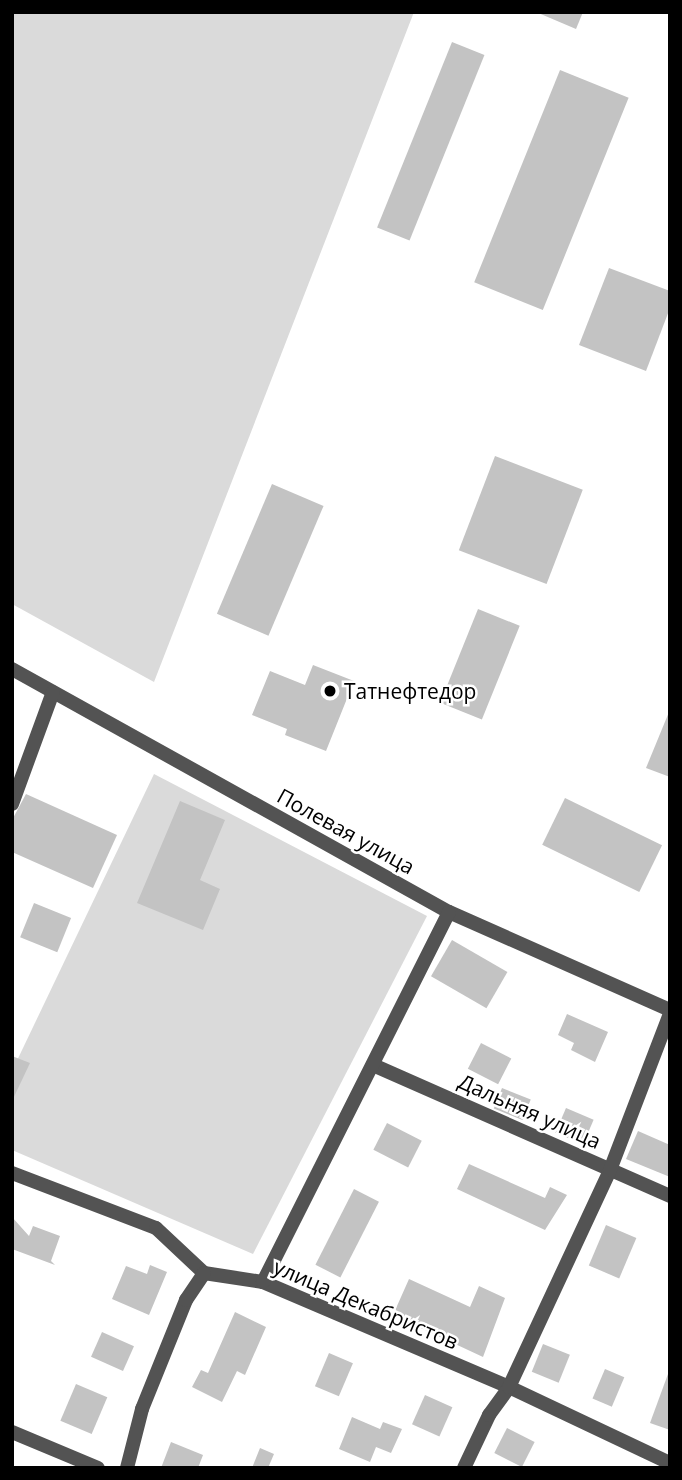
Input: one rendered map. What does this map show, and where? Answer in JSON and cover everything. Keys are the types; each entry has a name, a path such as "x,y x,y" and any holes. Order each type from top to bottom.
{"street":[{"name":"Полевая улица","path":"12,669 449,912 670,1012"},
{"path":"12,804 53,692"},
{"path":"263,1282 449,912"},
{"path":"464,1468 489,1415 509,1387 610,1170 670,1012"},
{"name":"Дальняя улица","path":"373,1065 670,1196"},
{"path":"12,1173 156,1228 204,1273 186,1300 142,1409 127,1468"},
{"name":"улица Декабристов","path":"204,1273 263,1282 509,1387 670,1463"},
{"path":"12,1432 98,1468"}],"shaded area":[{"path":"12,12 414,12 154,682 12,604"},
{"path":"154,774 427,916 253,1254 12,1150 12,1071"}],"building":[{"path":"536,12 583,12 576,29"},
{"path":"452,42 484,55 410,241 377,227"},
{"path":"560,70 629,98 543,310 474,282"},
{"path":"609,268 670,291 670,308 646,371 579,345"},
{"path":"495,456 583,490 547,584 459,550"},
{"path":"272,484 324,506 268,636 217,614"},
{"path":"478,609 520,626 482,720 440,703"},
{"path":"313,665 354,681 326,751 285,735 287,729 252,715 270,671 305,685"},
{"path":"670,712 670,777 646,768"},
{"path":"26,794 117,835 93,888 12,852 12,820"},
{"path":"565,798 662,845 639,892 542,845"},
{"path":"180,801 225,820 200,880 220,889 203,930 137,903"},
{"path":"34,903 71,918 57,952 20,937"},
{"path":"452,940 507,972 486,1008 431,976"},
{"path":"567,1014 608,1032 595,1062 571,1050 574,1043 558,1035"},
{"path":"481,1043 511,1058 498,1084 468,1069"},
{"path":"12,1056 30,1063 12,1101"},
{"path":"502,1088 531,1100 523,1120 494,1108"},
{"path":"566,1108 594,1120 583,1145 555,1133"},
{"path":"387,1123 422,1141 408,1167 373,1150"},
{"path":"638,1131 670,1145 670,1177 626,1159"},
{"path":"469,1164 545,1198 550,1187 567,1195 545,1230 457,1189"},
{"path":"354,1189 379,1202 340,1277 315,1265"},
{"path":"12,1217 29,1236 33,1226 60,1236 51,1261 55,1265 12,1249"},
{"path":"606,1225 636,1238 619,1278 589,1266"},
{"path":"150,1265 167,1272 149,1315 112,1299 126,1266 147,1274"},
{"path":"409,1279 470,1307 479,1286 505,1298 483,1357 393,1315"},
{"path":"235,1312 266,1327 245,1375 237,1371 222,1402 192,1387 201,1370 208,1373"},
{"path":"102,1332 134,1346 123,1371 91,1357"},
{"path":"543,1344 570,1355 559,1383 532,1372"},
{"path":"329,1353 353,1363 339,1396 315,1386"},
{"path":"605,1369 624,1377 612,1407 592,1398"},
{"path":"668,1374 670,1375 670,1430 650,1423"},
{"path":"76,1384 107,1397 92,1434 60,1421"},
{"path":"425,1395 452,1407 439,1436 412,1424"},
{"path":"352,1417 380,1429 383,1422 402,1429 391,1453 376,1447 370,1462 339,1449"},
{"path":"507,1428 535,1442 522,1467 494,1453"},
{"path":"171,1442 203,1455 198,1468 161,1468"},
{"path":"260,1448 274,1454 268,1468 252,1468"}],"place":[{"name":"Татнефтедор","path":"330,691"}]}
